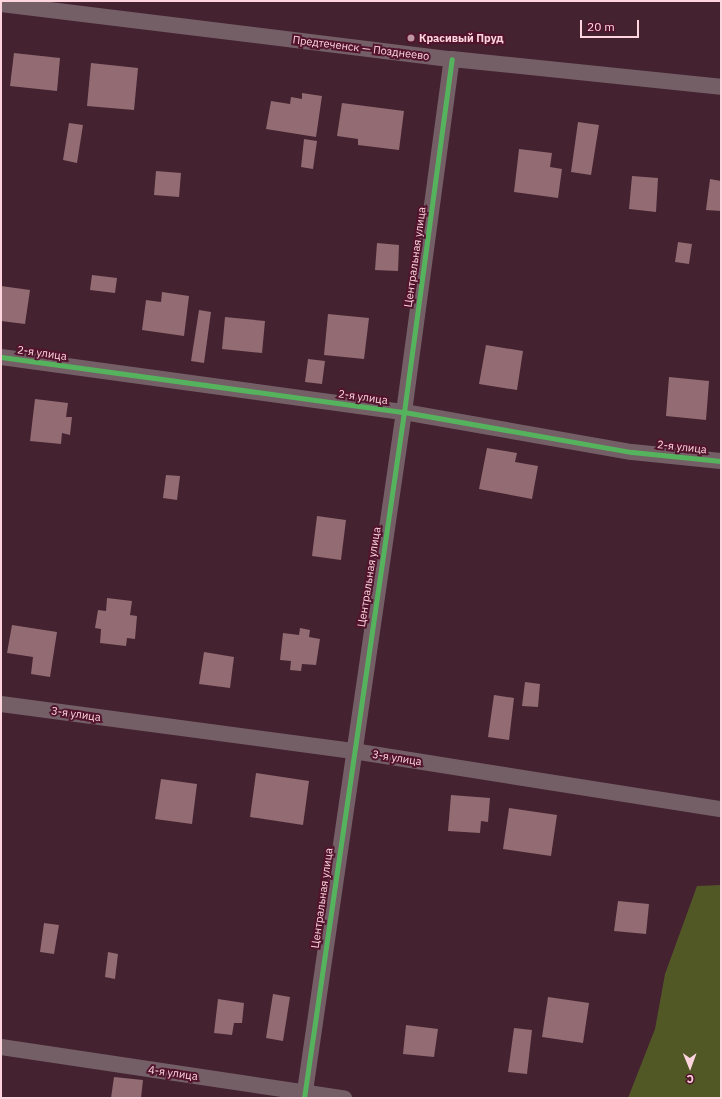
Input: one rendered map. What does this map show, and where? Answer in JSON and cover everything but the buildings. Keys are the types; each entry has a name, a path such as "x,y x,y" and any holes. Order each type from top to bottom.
{"street":[{"name":"Предтеченск — Позднеево","path":"1,4 452,59 721,87"},
{"name":"Центральная улица","path":"305,1095 353,751 404,412 452,59"},
{"name":"2-я улица","path":"1,358 404,412 632,452 721,461"},
{"name":"3-я улица","path":"1,704 353,751 721,809"},
{"name":"4-я улица","path":"1,1047 305,1095 344,1098"}],"green space":[{"path":"721,885 721,1098 628,1098 655,1029 665,974 697,886"}],"cycle path":[{"path":"304,1098 404,412 452,59"},
{"path":"1,357 404,412 632,452 721,461"}],"place":[{"name":"Красивый Пруд","path":"411,38"}]}
